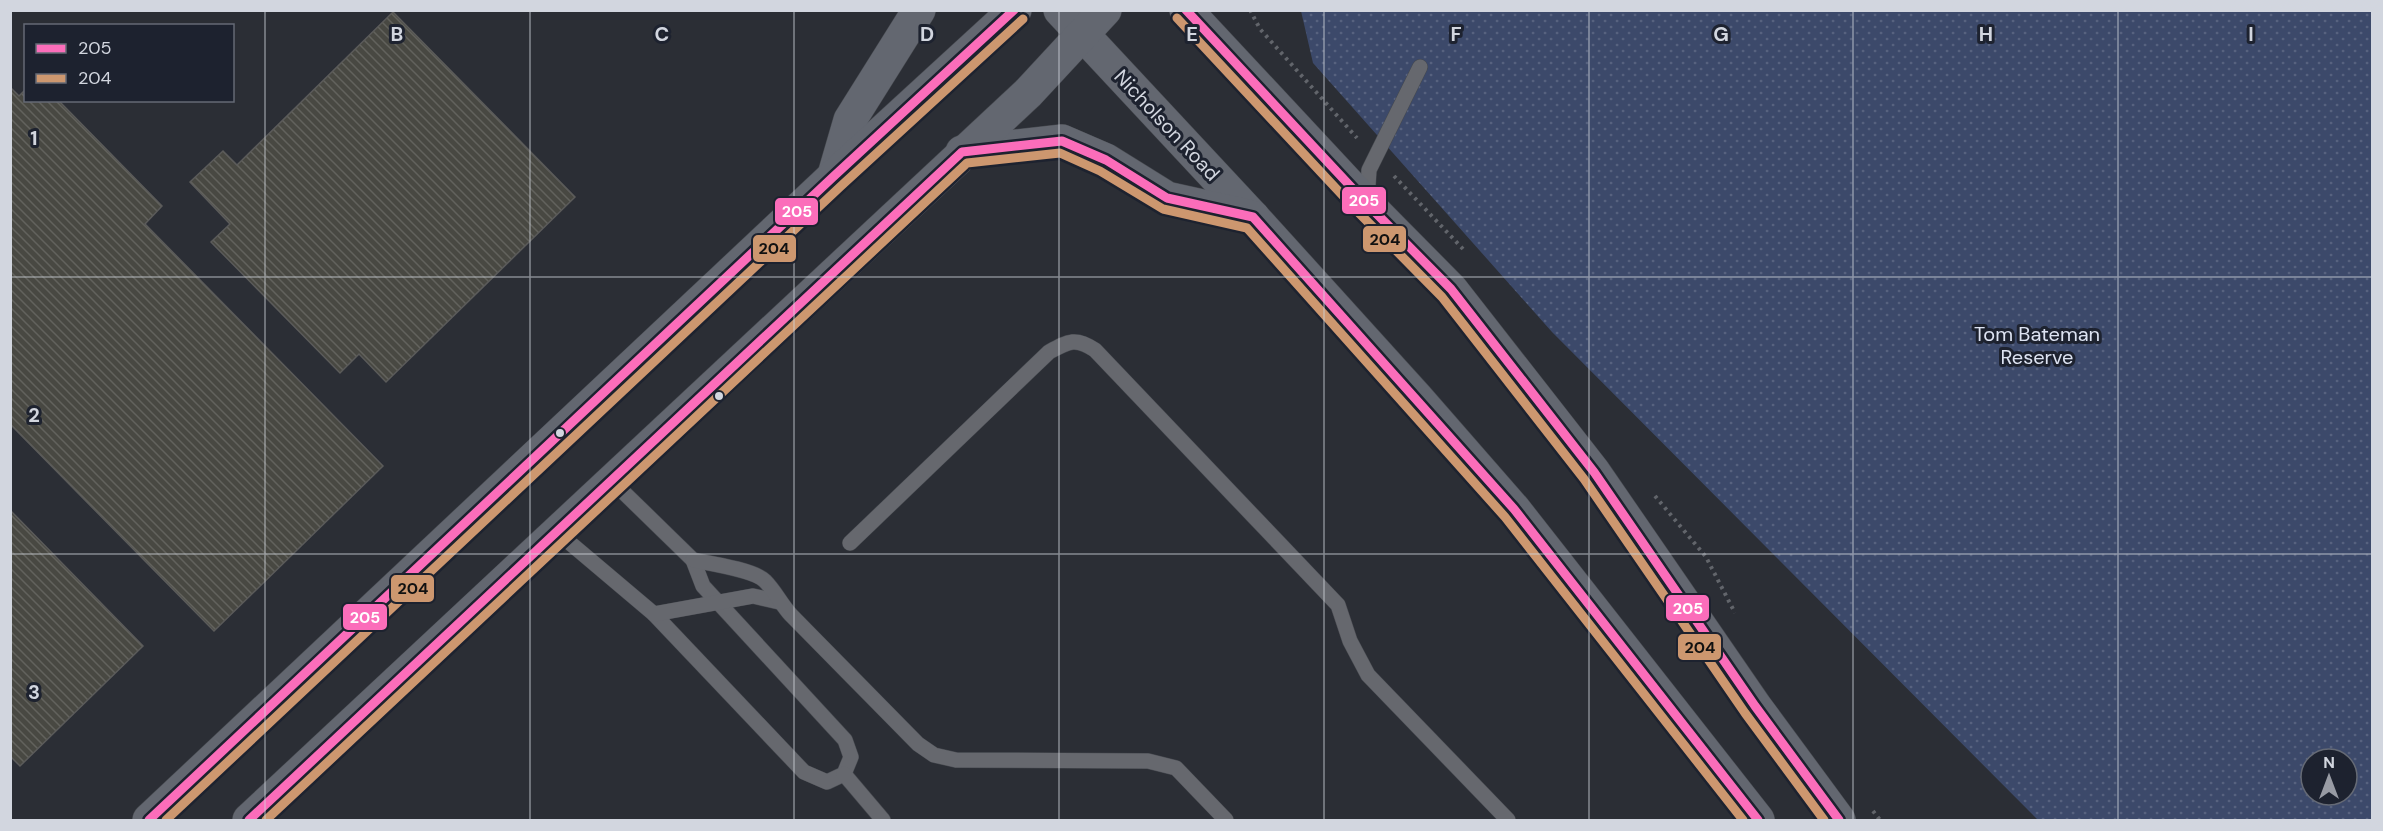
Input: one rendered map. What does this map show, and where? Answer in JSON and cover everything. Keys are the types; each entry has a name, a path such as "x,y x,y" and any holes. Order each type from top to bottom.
{"main road":[{"path":"833,177 850,120 919,10"},
{"path":"149,820 833,177 1015,10"},
{"name":"Nicholson Road","path":"1060,10 1253,217 1514,509 1758,820"},
{"path":"249,820 962,152 1028,93 1106,10"},
{"path":"1186,10 1366,204 1451,289 1594,472 1755,706 1839,820"},
{"path":"1219,10 1220,19 1240,69"},
{"path":"962,152 1062,141 1106,160 1167,198 1253,217"}],"lane":[{"path":"1366,204 1370,170 1420,67"},
{"path":"850,543 1049,352 1067,342 1083,342 1103,358 1338,604 1350,641 1368,675 1508,820"},
{"path":"557,532 654,614 804,772 827,782 844,774 851,757 845,740 703,586 693,560 612,481"},
{"path":"693,560 728,566 764,579 779,602 918,744 934,755 956,760 1148,761 1176,768 1226,820"},
{"path":"654,614 753,596 779,602"},
{"path":"844,774 883,820"}],"green space":[{"name":"Tom Bateman Reserve","path":"1301,11 2372,11 2372,820 2038,820 1552,332 1313,63"}],"building":[{"path":"393,12 575,197 386,382 359,354 340,373 211,242 230,224 190,182 223,151 237,165"},
{"path":"10,87 19,96 24,91 24,102 60,102 162,206 145,224 383,466 214,631 10,424"},
{"path":"10,510 143,646 20,766 10,756"}],"transit line":[{"name":"205","path":"149,820 833,177 1014,10"},
{"name":"205","path":"1186,10 1367,204 1451,289 1594,472 1755,706 1839,820"},
{"name":"204","path":"1177,18 1358,212 1442,297 1584,479 1745,713 1824,820"},
{"name":"204","path":"166,820 841,186 1023,19"},
{"name":"205","path":"249,820 962,152 1062,141 1106,160 1167,198 1253,217 1514,509 1758,820"},
{"name":"204","path":"266,820 967,163 1060,153 1100,171 1163,209 1247,228 1505,517 1743,820"}]}
